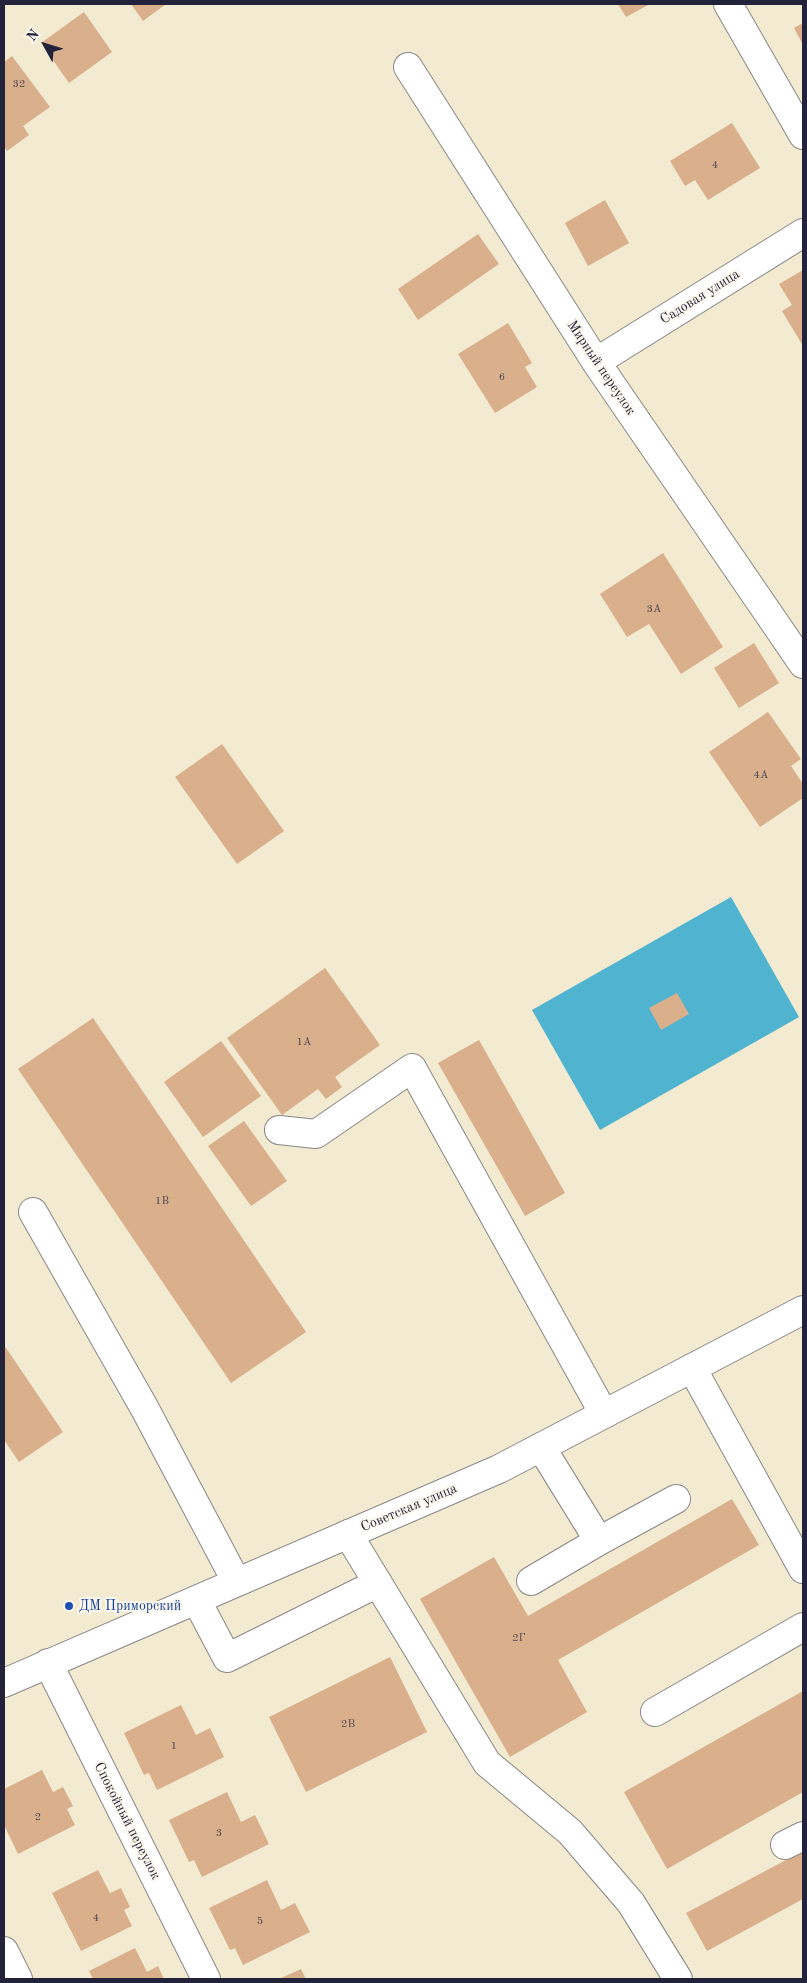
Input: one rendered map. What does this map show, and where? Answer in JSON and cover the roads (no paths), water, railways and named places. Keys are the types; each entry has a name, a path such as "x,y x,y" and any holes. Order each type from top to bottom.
{"street":[{"path":"728,4 803,135"},
{"name":"Мирный переулок","path":"408,67 596,362 803,664"},
{"name":"Садовая улица","path":"596,362 803,233"},
{"path":"279,1130 316,1134 412,1068 604,1414"},
{"path":"33,1212 145,1409 236,1581"},
{"name":"Советская улица","path":"5,1679 48,1663 197,1600 236,1581 499,1469 803,1310"},
{"path":"692,1368 803,1569"},
{"path":"541,1447 599,1541"},
{"path":"530,1581 599,1541 676,1500"},
{"path":"348,1534 487,1763 570,1832 631,1903 678,1979"},
{"path":"197,1600 227,1658 378,1583"},
{"path":"655,1712 803,1627"},
{"name":"Спокойный переулок","path":"48,1663 206,1979"},
{"path":"4,1952 18,1979"}],"water":[{"path":"731,897 799,1017 600,1130 532,1010"}],"place":[{"name":"ДМ Приморский","path":"69,1606"}]}
